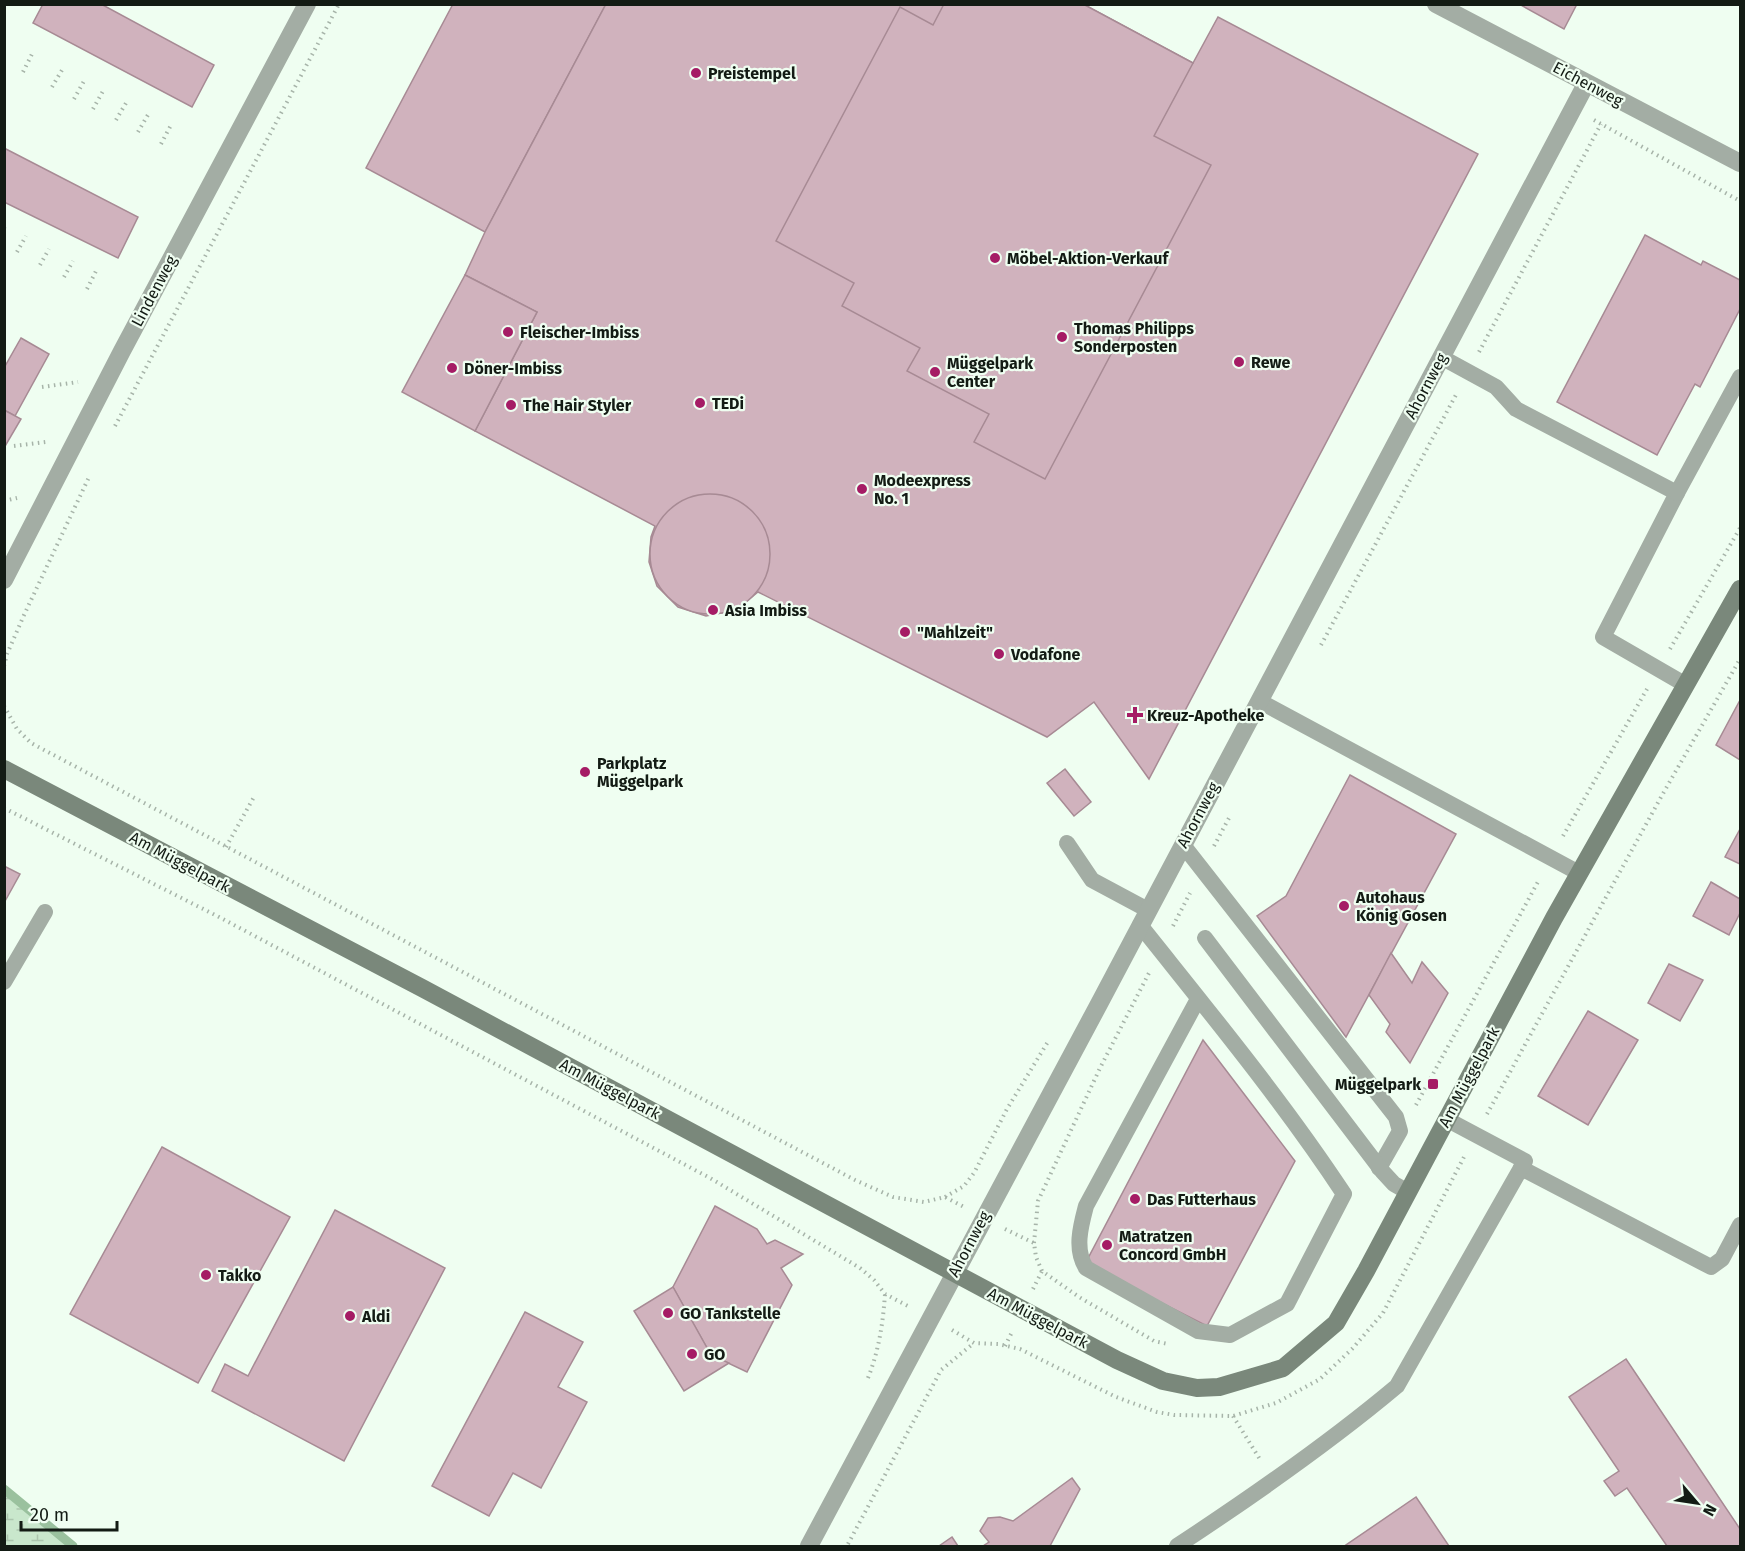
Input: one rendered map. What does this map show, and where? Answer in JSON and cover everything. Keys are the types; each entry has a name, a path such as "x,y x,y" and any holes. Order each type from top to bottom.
{"main road":[{"name":"Am Müggelpark","path":"4,769 1117,1360 1162,1381 1197,1388 1219,1387 1282,1368 1336,1323 1580,873 1740,589"}],"street":[{"name":"Lindenweg","path":"4,580 127,342 307,4"},
{"name":"Eichenweg","path":"1436,4 1740,163"},
{"name":"Ahornweg","path":"809,1546 1586,84"}],"lane":[{"path":"1441,357 1496,387 1516,409 1677,493"},
{"path":"1686,685 1603,637 1740,377"},
{"path":"1258,701 1580,873"},
{"path":"1067,843 1092,880 1144,917 1161,951 1307,1138 1344,1194 1287,1304 1230,1335 1198,1331 1086,1268 1078,1235 1086,1206 1198,999"},
{"path":"1183,845 1396,1117 1400,1131 1379,1168"},
{"path":"4,982 45,912"},
{"path":"1205,938 1379,1168 1394,1184 1408,1192"},
{"path":"1177,1546 1273,1480 1397,1386 1525,1161 1446,1119"},
{"path":"1521,1168 1711,1267 1722,1259 1740,1225"}],"path":[{"path":"109,436 339,4"},
{"path":"23,72 32,54"},
{"path":"52,87 62,70"},
{"path":"74,99 84,81"},
{"path":"93,109 103,91"},
{"path":"116,120 126,103"},
{"path":"1574,107 1740,201"},
{"path":"138,132 148,113"},
{"path":"1317,652 1601,124"},
{"path":"161,144 171,125"},
{"path":"17,252 26,236"},
{"path":"40,264 49,249"},
{"path":"64,277 73,261"},
{"path":"87,289 96,271"},
{"path":"42,387 82,382"},
{"path":"14,446 50,441"},
{"path":"4,666 24,615 94,466"},
{"path":"4,501 17,498"},
{"path":"4,808 229,922 710,1178 860,1268 885,1294 974,1343 998,1344 1020,1349 1116,1397 1156,1412 1196,1416 1233,1416 1276,1403 1320,1379 1340,1362 1368,1332 1394,1294 1476,1134 1740,658"},
{"path":"4,706 17,729 31,743 855,1180 893,1197 924,1203 945,1197 984,1218"},
{"path":"226,847 254,797"},
{"path":"1034,1244 1038,1201 1100,1068 1229,818"},
{"path":"867,1379 876,1357 883,1322 885,1294"},
{"path":"848,1544 941,1370 974,1343"},
{"path":"1233,1416 1273,1480"}],"green space":[{"path":"5,1489 73,1546 5,1546"}],"building":[{"path":"43,4 101,4 214,65 192,107 33,23"},
{"path":"453,4 606,4 485,232 366,168"},
{"name":"Müggelpark Center","path":"606,4 1083,4 1193,63 1218,17 1478,154 1149,779 1094,702 1047,737 758,592 736,610 706,616 678,607 657,586 649,562 651,537 655,526 475,431 537,312 465,275 485,232"},
{"path":"944,4 1083,4 1193,63 1154,136 1211,165 1045,479 974,442 989,414 907,371 920,348 842,306 854,283 776,241 900,7 933,25"},
{"path":"1519,4 1577,4 1564,29"},
{"path":"4,148 138,217 118,258 4,202"},
{"path":"1645,235 1701,265 1703,261 1740,280 1740,309 1700,387 1695,384 1657,455 1557,402"},
{"path":"465,275 537,312 475,431 402,392"},
{"path":"21,338 49,354 15,416 4,410 4,368"},
{"path":"4,410 21,419 4,448"},
{"path":"710,494 733,498 753,511 766,531 770,554 766,577 753,597 733,610 710,614 687,610 667,597 654,577 650,554 654,531 667,511 687,498"},
{"path":"1740,703 1740,760 1716,745"},
{"path":"1065,769 1091,802 1074,816 1047,783"},
{"name":"Autohaus König Gosen","path":"1350,775 1456,834 1346,1037 1257,916 1286,896"},
{"path":"1740,829 1740,864 1725,857"},
{"path":"4,866 20,874 4,903"},
{"path":"1711,882 1740,899 1740,913 1729,935 1693,916"},
{"path":"1391,953 1412,983 1422,962 1448,993 1410,1063 1386,1032 1390,1024 1369,995"},
{"path":"1669,964 1703,980 1680,1021 1648,1003"},
{"path":"1588,1011 1638,1040 1588,1125 1538,1096"},
{"path":"1203,1040 1295,1161 1207,1326 1085,1264"},
{"path":"162,1147 290,1217 198,1383 70,1314"},
{"path":"715,1206 757,1229 767,1244 775,1240 803,1254 781,1268 792,1285 747,1372 711,1355 673,1287"},
{"name":"Aldi","path":"335,1210 445,1268 344,1461 212,1391 225,1364 248,1376"},
{"path":"673,1287 711,1355 729,1363 684,1391 634,1311"},
{"path":"525,1312 583,1342 558,1387 587,1402 541,1488 513,1473 489,1516 432,1486"},
{"path":"1626,1359 1740,1529 1740,1546 1667,1546 1627,1488 1615,1496 1604,1481 1619,1471 1569,1397"},
{"path":"1072,1478 1080,1489 1050,1546 983,1546 989,1542 980,1531 988,1518 1000,1517 1013,1521"},
{"path":"1416,1497 1449,1546 1346,1545"},
{"path":"952,1537 958,1546 939,1546"}],"waterway":[{"path":"4,1489 73,1546"}],"place":[{"name":"Preistempel","path":"696,73"},
{"name":"Möbel-Aktion-Verkauf","path":"995,258"},
{"name":"Fleischer-Imbiss","path":"508,332"},
{"name":"Thomas Philipps Sonderposten","path":"1062,337"},
{"name":"Rewe","path":"1239,362"},
{"name":"Döner-Imbiss","path":"452,368"},
{"name":"Müggelpark Center","path":"935,372"},
{"name":"TEDi","path":"700,403"},
{"name":"The Hair Styler","path":"511,405"},
{"name":"Modeexpress No. 1","path":"862,489"},
{"name":"Asia Imbiss","path":"713,610"},
{"name":"\"Mahlzeit\"","path":"905,632"},
{"name":"Vodafone","path":"999,654"},
{"name":"Kreuz-Apotheke","path":"1135,715"},
{"name":"Parkplatz Müggelpark","path":"585,772"},
{"name":"Autohaus König Gosen","path":"1344,906"},
{"name":"Müggelpark","path":"1433,1084"},
{"name":"Das Futterhaus","path":"1135,1199"},
{"name":"Matratzen Concord GmbH","path":"1107,1245"},
{"name":"Takko","path":"206,1275"},
{"name":"GO Tankstelle","path":"668,1313"},
{"name":"Aldi","path":"350,1316"},
{"name":"GO","path":"692,1354"}]}
